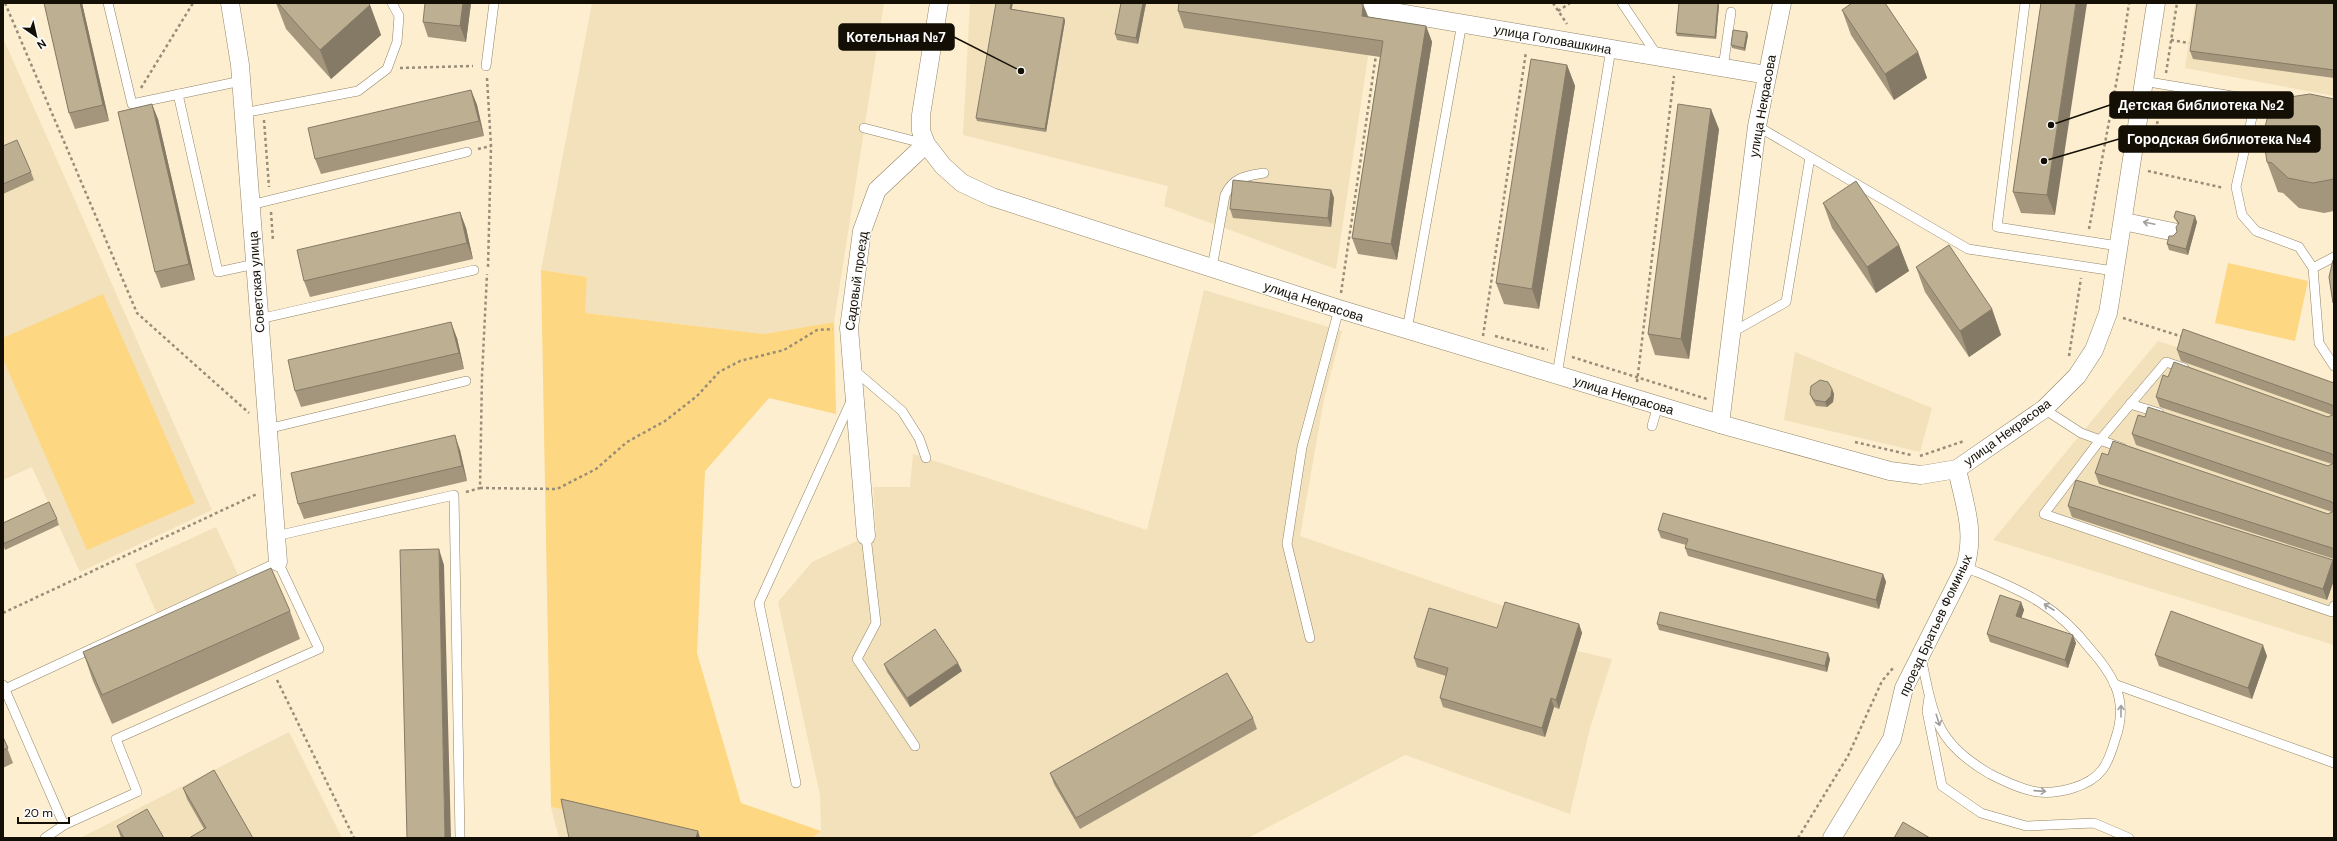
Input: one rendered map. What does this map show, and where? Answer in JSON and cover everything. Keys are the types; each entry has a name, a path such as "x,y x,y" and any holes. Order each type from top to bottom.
{"street":[{"name":"Советская улица","path":"230,3 241,81 278,562"},
{"path":"926,144 920,131 921,115 939,3"},
{"name":"улица Головашкина","path":"1340,3 1767,75"},
{"name":"улица Некрасова","path":"1720,424 1756,126 1782,3"},
{"name":"улица Некрасова","path":"926,144 943,166 962,183 992,197 1339,309 1636,399 1890,471 1921,475 1957,469 2044,409 2077,376 2094,350 2108,313 2156,3"},
{"name":"Садовый проезд","path":"866,536 850,366 848,328 862,231 877,190 926,144"},
{"name":"проезд Братьев Фоминых","path":"1832,838 1892,739 1904,688 1965,567 1970,550 1971,533 1957,469"}],"lane":[{"path":"108,3 132,104 241,81"},
{"path":"243,113 358,91 387,69 397,42 399,16 392,3"},
{"path":"486,66 494,3"},
{"path":"1622,3 1658,57"},
{"path":"2025,3 1997,227 2118,246"},
{"path":"1723,68 1732,12"},
{"path":"1407,330 1462,23"},
{"path":"1557,375 1610,49"},
{"path":"2143,81 2303,108"},
{"path":"178,94 218,272 255,264"},
{"path":"2256,100 2237,191 2242,215 2256,230 2299,247 2313,268 2319,343 2334,366"},
{"path":"1756,126 1968,249 2114,272"},
{"path":"864,128 926,144"},
{"path":"250,205 467,152"},
{"path":"1731,332 1786,302 1810,157"},
{"path":"1212,268 1225,195 1230,184 1245,176 1264,172"},
{"path":"2122,221 2174,232"},
{"path":"2313,268 2334,257"},
{"path":"259,319 474,270"},
{"path":"1310,638 1287,544 1302,447 1339,309"},
{"path":"2195,372 2166,362 2100,440 2072,482 2044,514 2332,612 2334,606"},
{"path":"850,366 902,411 919,438 926,458"},
{"path":"267,428 466,380"},
{"path":"796,784 759,603 853,396"},
{"path":"2130,404 2168,416"},
{"path":"1652,426 1658,405"},
{"path":"2044,409 2080,433 2130,450"},
{"path":"276,536 454,495 460,838"},
{"path":"866,536 876,623 858,660 915,746"},
{"path":"45,838 64,825 137,792 116,739 319,649 278,562 172,609 4,687 64,825"},
{"path":"1920,656 1940,727 1960,752 1977,766 2000,779 2038,792 2060,791 2083,784 2101,771 2110,756 2121,724 2121,702 2114,684 2079,634 2056,612 2028,594 1965,567"},
{"path":"2114,684 2334,763"},
{"path":"1930,694 1927,711 1942,786 1981,813 2026,826 2094,823 2129,838"}],"path":[{"path":"5,3 137,313 267,428"},
{"path":"132,104 193,3"},
{"path":"1558,11 1570,3"},
{"path":"2087,241 2122,52 2129,3"},
{"path":"1482,352 1529,35"},
{"path":"2171,40 2189,43"},
{"path":"1339,309 1376,49"},
{"path":"1636,399 1637,376 1676,60"},
{"path":"387,69 486,66 491,146 482,376 480,488"},
{"path":"2148,171 2237,191"},
{"path":"2068,361 2083,267"},
{"path":"1341,291 1348,293"},
{"path":"2122,317 2187,338"},
{"path":"454,495 480,488 557,489 596,469 627,442 665,421 697,396 719,372 740,361 784,350 817,330 848,328"},
{"path":"1476,331 1560,353 1722,404"},
{"path":"1849,440 1918,456 1962,442 1969,438"},
{"path":"3,614 272,487"},
{"path":"1798,838 1848,756 1882,681 1895,666"},
{"path":"272,670 354,838"}],"shaded area":[{"path":"592,3 884,3 834,322 764,334 584,313 587,277 541,270"},
{"path":"970,3 1275,3 1374,17 1336,269 1164,206 1168,186 963,135"},
{"path":"2195,3 2334,3 2334,96 2185,68"},
{"path":"3,38 212,510 80,572 32,467 3,480"},
{"path":"2228,263 2308,281 2295,341 2215,323"},
{"path":"541,270 587,277 585,313 764,334 834,322 836,414 769,398 705,471 697,653 741,803 821,831 812,838 692,838 551,807"},
{"path":"1204,290 1342,331 1324,399 1300,536 1582,633 1577,651 1612,659 1590,728 1570,814 1405,755 1248,838 812,838 821,831 820,795 778,602 812,562 876,532 873,487 910,487 913,454 1147,530"},
{"path":"103,294 195,503 87,550 3,359 3,338"},
{"path":"2158,341 2334,398 2334,645 1993,540"},
{"path":"1795,352 1932,408 1920,452 1784,420"},
{"path":"216,527 239,577 157,614 135,564"},
{"path":"289,732 342,838 80,838"},
{"path":"551,807 692,838 559,838"}],"building":[{"path":"44,3 80,3 103,105 69,113"},
{"path":"278,3 368,3 370,5 320,50"},
{"path":"425,3 463,3 460,26 423,22"},
{"path":"996,3 1011,3 1010,9 1064,18 1045,129 976,118"},
{"path":"1121,3 1143,3 1136,38 1115,34"},
{"path":"1179,3 1355,3 1363,4 1362,16 1426,26 1391,244 1352,238 1383,41 1178,11"},
{"path":"1679,3 1718,3 1715,37 1676,33"},
{"path":"1852,3 1885,3 1918,52 1885,74 1842,10"},
{"path":"2041,3 2076,3 2047,195 2013,192"},
{"path":"2197,3 2334,3 2334,70 2190,51"},
{"path":"1733,30 1747,32 1744,48 1731,45"},
{"path":"1531,59 1567,65 1532,289 1496,283"},
{"path":"471,90 479,121 315,159 308,128"},
{"path":"2310,94 2334,99 2334,179 2313,183 2288,178 2272,163 2267,162 2263,136 2267,119 2283,102 2283,98"},
{"path":"152,104 189,264 155,272 118,112"},
{"path":"1678,104 1711,109 1681,339 1648,334"},
{"path":"17,140 31,172 3,184 3,146"},
{"path":"1233,180 1331,190 1328,218 1230,209"},
{"path":"1856,181 1899,245 1867,267 1823,203"},
{"path":"2176,211 2195,216 2186,249 2167,244 2169,236 2173,236 2177,232 2176,227 2179,223 2174,217"},
{"path":"460,212 467,243 304,281 297,250"},
{"path":"1949,245 1992,309 1960,331 1916,267"},
{"path":"2334,259 2334,303 2333,303 2329,277"},
{"path":"451,322 459,353 295,391 288,360"},
{"path":"2183,329 2334,383 2334,408 2332,405 2177,350"},
{"path":"2174,362 2328,417 2334,414 2334,457 2332,454 2156,397 2163,375 2168,377"},
{"path":"1820,380 1828,382 1832,389 1831,396 1825,402 1814,400 1810,394 1811,386"},
{"path":"2148,407 2328,466 2334,463 2334,505 2332,502 2132,434 2138,415 2145,417"},
{"path":"455,435 462,466 298,504 291,473"},
{"path":"2113,441 2328,514 2334,511 2334,550 2332,548 2095,473 2102,453 2108,455"},
{"path":"2076,480 2333,560 2323,589 2068,506"},
{"path":"49,502 57,519 3,544 3,523"},
{"path":"1663,513 1883,574 1876,600 1685,548 1688,539 1658,530"},
{"path":"439,549 445,838 407,838 400,550"},
{"path":"271,568 290,611 102,695 83,652"},
{"path":"2000,595 2021,602 2016,616 2073,635 2065,660 1987,634"},
{"path":"1505,602 1579,624 1556,700 1551,698 1542,728 1440,698 1448,668 1414,658 1429,608 1497,628"},
{"path":"2171,611 2263,645 2248,688 2155,655"},
{"path":"1660,612 1828,653 1825,666 1657,624"},
{"path":"935,629 958,663 907,698 884,664"},
{"path":"1227,673 1253,718 1076,818 1050,773"},
{"path":"3,737 8,748 3,750"},
{"path":"214,770 253,838 189,838 206,828 183,788"},
{"path":"561,799 698,831 696,838 569,838"},
{"path":"147,809 164,838 124,838 117,826"},
{"path":"1903,822 1930,838 1894,838"}],"place":[{"name":"Котельная №7","path":"1021,71"},
{"name":"Детская библиотека №2","path":"2051,125"},
{"name":"Городская библиотека №4","path":"2044,161"}]}
